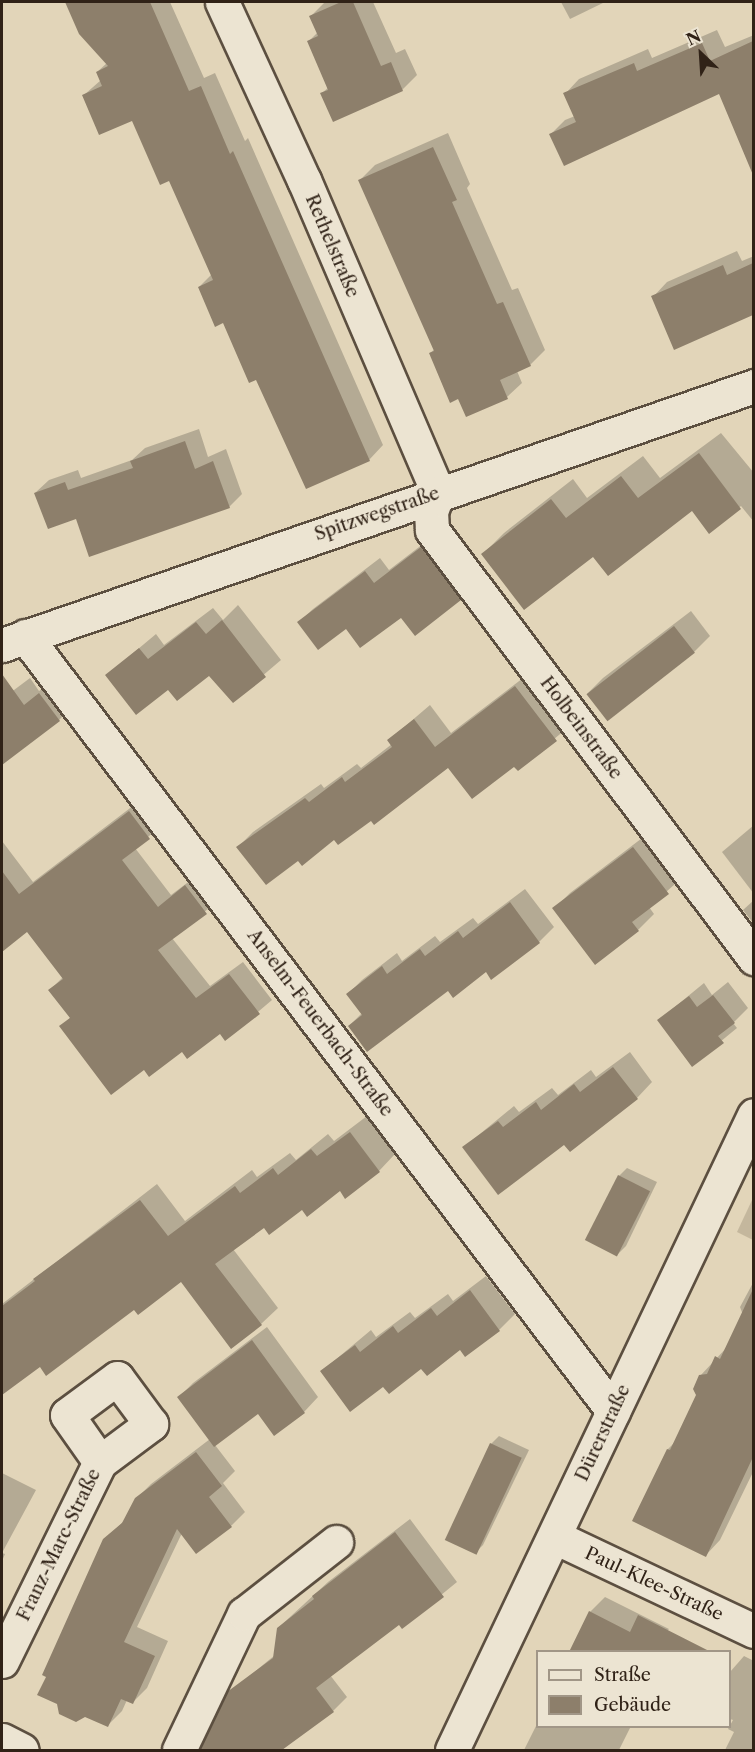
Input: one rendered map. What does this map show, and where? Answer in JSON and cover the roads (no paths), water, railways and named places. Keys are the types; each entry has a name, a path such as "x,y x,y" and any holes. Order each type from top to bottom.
{"street":[{"name":"Rethelstraße","path":"222,2 304,180 438,492"},
{"name":"Spitzwegstraße","path":"13,640 438,492 753,386"},
{"name":"Holbeinstraße","path":"438,492 431,511 432,530 753,958"},
{"name":"Anselm-Feuerbach-Straße","path":"13,640 614,1411"},
{"name":"Dürerstraße","path":"452,1750 555,1538 753,1115"},
{"name":"Franz-Marc-Straße","path":"2,1661 100,1462"},
{"name":"Paul-Klee-Straße","path":"555,1538 753,1631"},
{"path":"179,1750 243,1614 336,1542"},
{"path":"2,1740 22,1750"}]}
